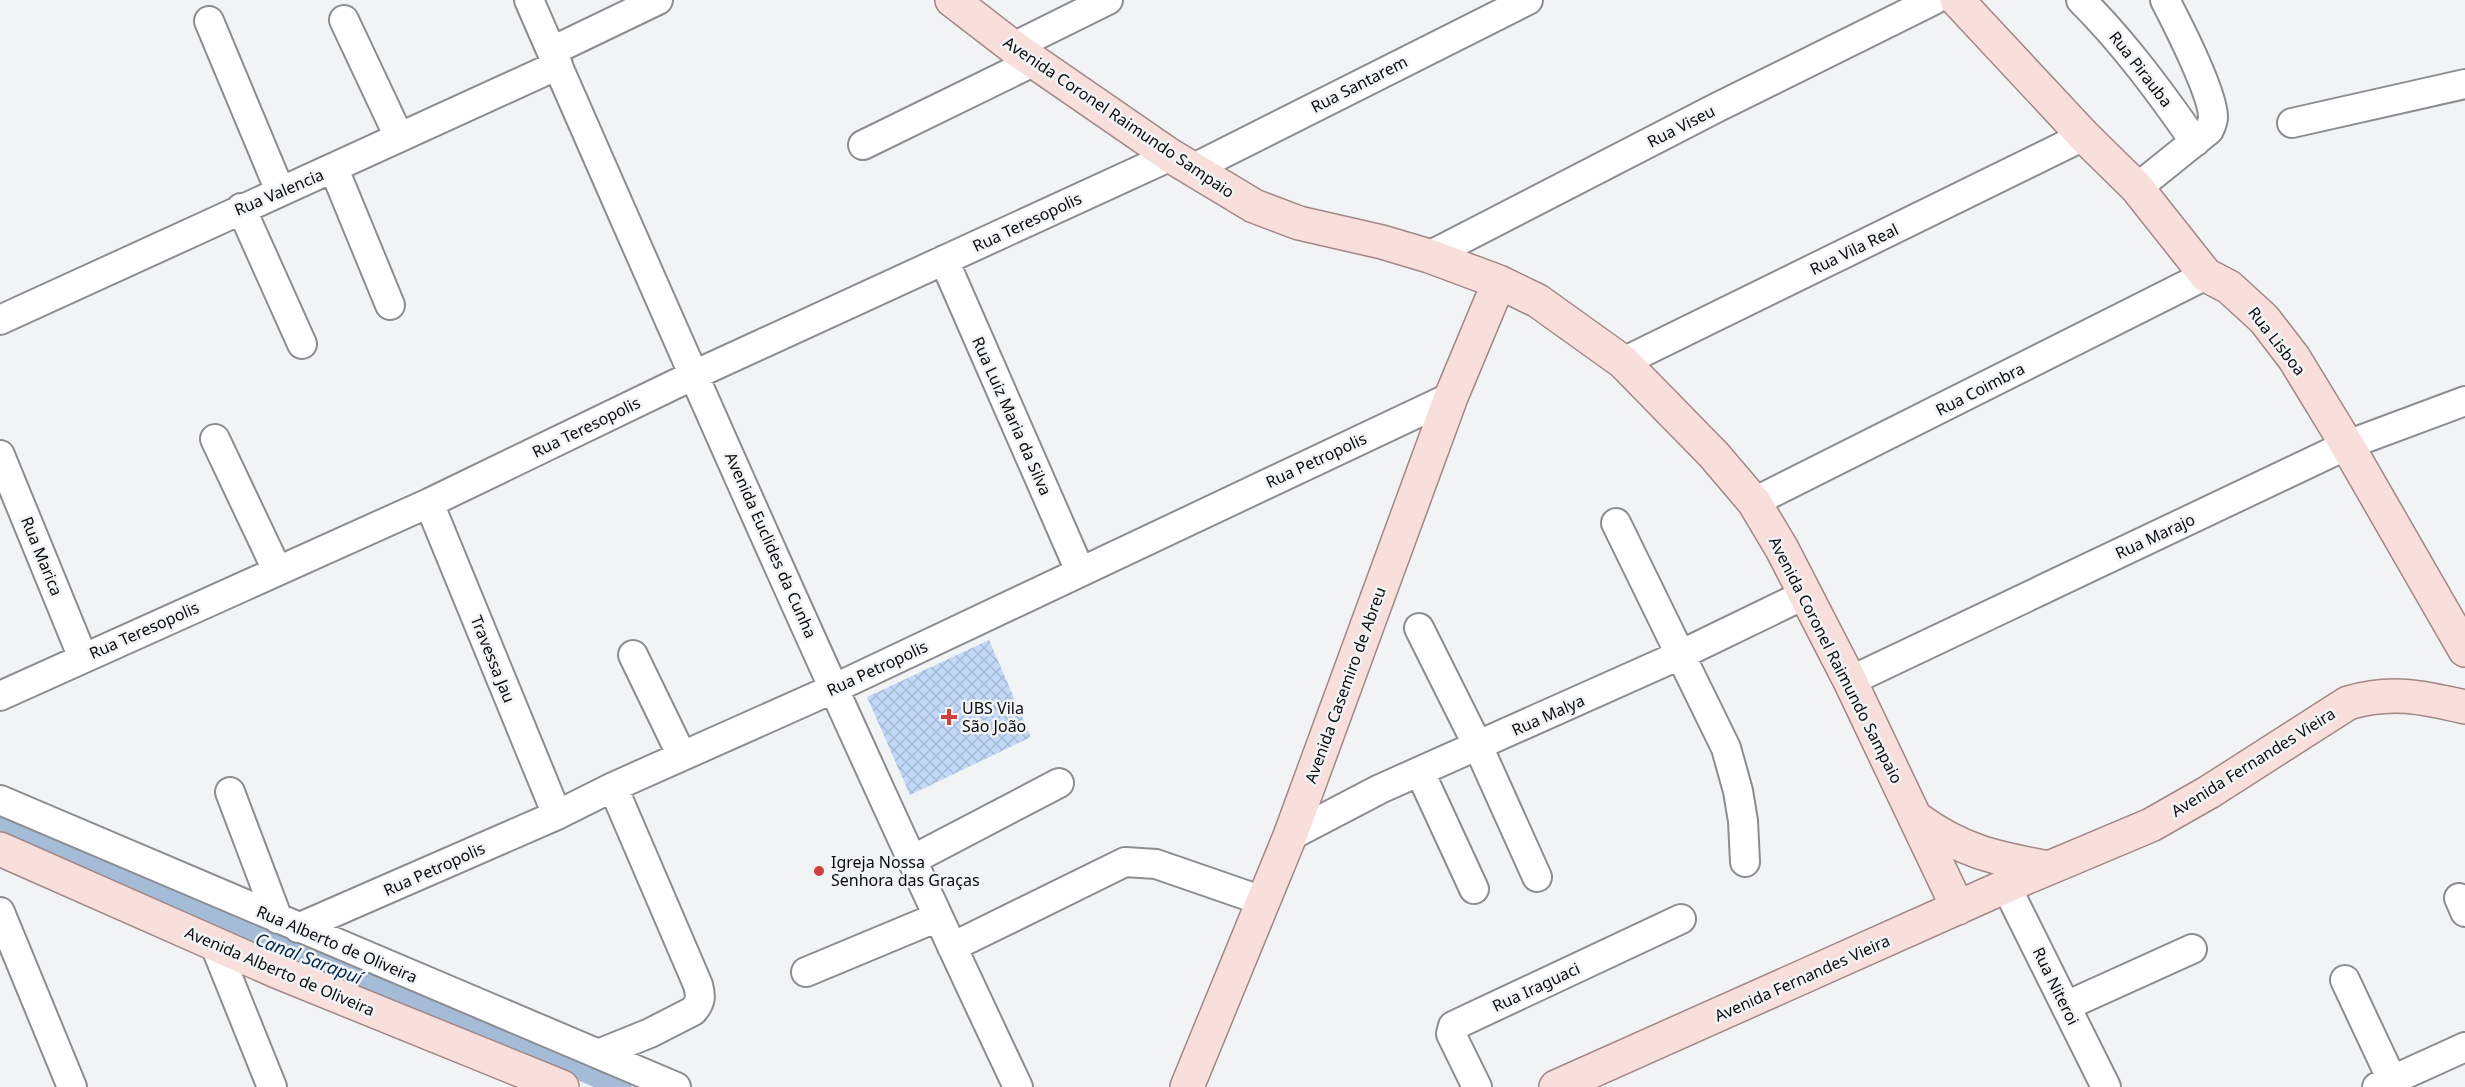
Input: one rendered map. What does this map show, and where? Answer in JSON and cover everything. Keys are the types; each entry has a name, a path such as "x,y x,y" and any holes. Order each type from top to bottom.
{"main road":[{"name":"Avenida Coronel Raimundo Sampaio","path":"952,0 1024,54 1181,163 1254,206 1299,223 1382,242 1429,256 1499,282 1538,301 1623,362 1714,455 1754,502 1806,594 1850,681 1958,908"},
{"name":"Rua Lisboa","path":"1958,0 2085,136 2137,188 2206,275 2229,287 2264,319 2294,358 2347,445 2465,650"},
{"name":"Avenida Casemiro de Abreu","path":"1187,1087 1290,836 1451,397 1499,282"},
{"name":"Avenida Fernandes Vieira","path":"1556,1087 2006,886 2151,825 2209,792 2348,703 2371,696 2399,695 2465,706"},
{"path":"1915,817 1940,836 1966,848 1987,856 2048,868"},
{"name":"Avenida Alberto de Oliveira","path":"0,849 214,943 562,1087"}],"street":[{"name":"Avenida Euclides da Cunha","path":"529,0 694,375 912,860 1018,1087"},
{"name":"Rua Valencia","path":"0,320 399,137 555,58 658,0"},
{"path":"863,145 1024,54 1108,0"},
{"name":"Rua Santarem","path":"1181,163 1528,0"},
{"name":"Rua Viseu","path":"1429,256 1718,107 1934,0"},
{"name":"Rua Pirauba","path":"2081,0 2108,27 2151,79 2195,142"},
{"path":"2137,188 2209,130 2214,114 2199,72 2165,0"},
{"path":"344,20 399,137"},
{"path":"209,21 280,191"},
{"path":"2292,123 2465,84"},
{"name":"Rua Vila Real","path":"1623,362 2085,136"},
{"name":"Rua Teresopolis","path":"0,696 429,503 694,375 944,260 1181,163"},
{"path":"333,169 390,305"},
{"path":"241,208 302,344"},
{"name":"Rua Luiz Maria da Silva","path":"944,260 1080,571"},
{"name":"Rua Coimbra","path":"1754,502 2206,275"},
{"name":"Rua Petropolis","path":"288,923 557,815 613,787 835,688 1451,397"},
{"name":"Rua Marajo","path":"1850,681 2347,445 2465,401"},
{"path":"216,439 277,570"},
{"name":"Rua Marica","path":"0,455 83,658"},
{"name":"Travessa Jau","path":"429,503 557,815"},
{"path":"1616,523 1726,748 1738,791 1743,821 1745,862"},
{"name":"Rua Malya","path":"1290,836 1380,789 1680,655 1806,594"},
{"path":"1419,628 1478,746 1537,877"},
{"path":"633,655 682,756"},
{"path":"1420,772 1474,889"},
{"path":"912,860 1059,783"},
{"path":"598,1054 650,1033 693,1011 699,1005 701,997 698,985 613,787"},
{"path":"230,792 288,923"},
{"name":"Rua Alberto de Oliveira","path":"0,800 676,1087"},
{"path":"952,947 1125,862 1156,864 1263,901"},
{"name":"Rua Niteroi","path":"2006,886 2106,1087"},
{"path":"0,912 72,1087"},
{"path":"806,972 938,917"},
{"name":"Rua Iraguaci","path":"1477,1087 1451,1034 1454,1026 1681,919"},
{"path":"214,943 272,1087"},
{"path":"2066,1006 2192,949"},
{"path":"2345,980 2385,1083 2465,1047"}],"building":[{"name":"UBS Vila São João","path":"989,640 1031,737 910,795 867,697"}],"waterway":[{"name":"Canal Sarapuí","path":"0,823 256,937 312,957 621,1087"}],"place":[{"name":"UBS Vila São João","path":"949,717"},
{"name":"Igreja Nossa Senhora das Graças","path":"819,871"}]}
